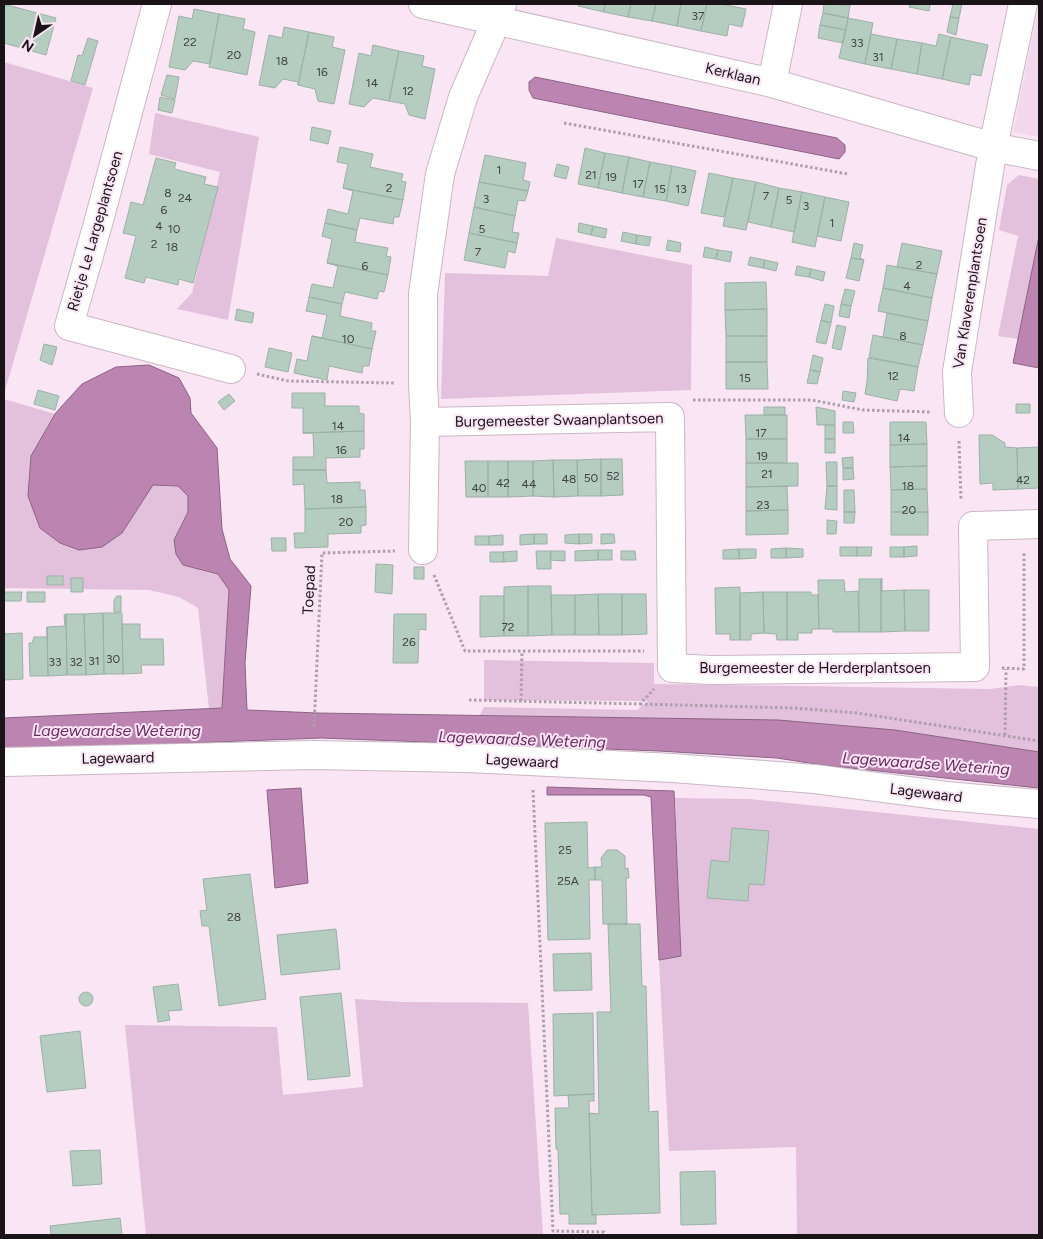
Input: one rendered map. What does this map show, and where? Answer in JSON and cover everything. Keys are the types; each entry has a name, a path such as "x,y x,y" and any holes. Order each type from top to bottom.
{"street":[{"name":"Rietje Le Largeplantsoen","path":"157,4 69,326 231,369"},
{"name":"Kerklaan","path":"423,4 499,12 772,83 993,147 1039,156"},
{"path":"772,83 788,4"},
{"name":"Van Klaverenplantsoen","path":"959,413 957,372 993,147 1023,4"},
{"path":"424,550 424,294 440,174 463,98 499,12"},
{"name":"Burgemeester Swaanplantsoen","path":"425,422 670,417 672,660"},
{"path":"975,667 973,526 1032,524"},
{"name":"Burgemeester de Herderplantsoen","path":"672,660 720,670 975,667"},
{"name":"Lagewaard","path":"4,762 314,755 467,758 673,768 815,779 946,796 1039,804"}],"path":[{"path":"564,124 848,174"},
{"path":"231,369 288,381 423,384"},
{"path":"670,417 684,400 812,400 862,410 959,413 961,514 973,526"},
{"path":"975,667 1024,670 1032,524"},
{"path":"424,550 465,651 522,651 672,660"},
{"name":"Toepad","path":"315,700 322,553 424,550"},
{"path":"521,702 522,651"},
{"path":"640,704 672,660"},
{"path":"1006,669 1006,735"},
{"path":"469,700 812,709 857,713 1039,741"},
{"path":"531,762 553,1231 604,1232 604,1235"}],"shaded area":[{"path":"1039,4 1039,137 1013,132"},
{"path":"4,62 93,88 4,394"},
{"path":"155,113 259,137 228,320 177,309 192,293 220,172 149,154"},
{"path":"1019,175 1039,179 1039,236 1018,339 998,336 1018,236 999,230 1007,185"},
{"path":"556,238 692,265 691,390 441,399 445,273 548,276"},
{"path":"4,399 55,414 31,456 122,533 153,485 178,486 188,496 188,512 174,540 200,570 218,574 229,590 222,708 209,709 198,608 179,597 149,590 4,588"},
{"path":"484,660 654,663 654,684 990,689 1019,685 1039,687 1039,752 895,730 778,720 480,715 484,707 637,710 648,701 484,700"},
{"path":"675,798 750,799 1039,829 1039,1235 797,1235 796,1147 669,1151 659,960 681,956"},
{"path":"355,999 402,1002 528,1003 543,1235 146,1235 125,1025 277,1027 283,1095 363,1087"}],"water":[{"path":"535,77 837,138 845,145 845,152 839,159 533,98 529,90 529,82"},
{"path":"1039,236 1039,368 1013,363"},
{"name":"Lagewaardse Wetering","path":"149,365 179,378 190,398 191,413 217,448 222,529 230,559 251,586 245,663 247,710 317,713 778,720 895,730 1039,752 1039,788 822,765 777,758 659,751 321,738 4,752 4,718 222,708 229,590 218,574 183,565 176,554 174,540 188,512 188,496 178,486 153,485 122,533 102,547 79,550 60,543 40,528 28,496 31,456 55,414 82,384 116,367"},
{"path":"547,787 674,791 681,956 659,960 651,797 644,795 547,795"},
{"path":"301,788 308,883 275,888 267,790"}],"building":[{"path":"579,4 605,4 604,12 578,6"},
{"path":"605,4 631,4 628,17 604,12"},
{"path":"631,4 656,4 652,21 628,17"},
{"path":"656,4 681,4 677,26 652,21"},
{"path":"681,4 707,4 701,31 677,26"},
{"path":"707,4 721,4 746,9 742,27 729,24 727,36 701,31"},
{"path":"824,4 850,5 848,18 823,13"},
{"path":"910,4 930,4 929,11 909,7"},
{"path":"953,4 962,4 959,18 950,17"},
{"path":"4,5 56,18 46,55 4,43"},
{"path":"194,9 219,14 210,64 193,61 185,70 169,67 179,16 192,19"},
{"path":"823,13 848,18 846,30 820,25"},
{"path":"219,14 245,19 243,29 255,32 247,75 209,67"},
{"path":"950,17 959,18 956,35 947,32"},
{"path":"848,18 873,23 865,64 839,58"},
{"path":"820,25 846,30 843,43 818,38"},
{"path":"284,27 309,32 298,85 298,82 283,79 275,88 259,85 269,35 282,38"},
{"path":"309,32 334,37 332,47 345,50 334,104 318,101 315,89 298,85"},
{"path":"871,34 897,39 891,69 865,64"},
{"path":"939,34 951,37 942,79 917,74 922,43 936,46"},
{"path":"951,37 988,45 981,76 971,74 969,85 942,79"},
{"path":"88,38 98,41 85,85 71,81 78,55 82,56"},
{"path":"897,39 922,43 917,74 891,69"},
{"path":"373,45 399,51 389,101 373,98 364,107 349,104 359,53 371,56"},
{"path":"399,51 424,56 422,66 435,69 425,119 409,115 405,104 389,101"},
{"path":"167,75 179,77 175,99 161,95"},
{"path":"160,97 175,100 172,113 158,110"},
{"path":"312,127 331,131 328,144 310,140"},
{"path":"340,147 373,154 370,167 403,174 401,181 406,182 403,200 343,188 348,164 337,162"},
{"path":"585,148 605,153 598,188 578,184"},
{"path":"605,153 629,157 622,193 598,188"},
{"path":"485,155 526,163 523,180 530,182 528,191 479,182"},
{"path":"629,157 650,162 643,197 622,193"},
{"path":"156,158 176,163 174,169 206,177 204,184 218,187 193,283 179,279 178,285 146,277 144,283 125,278 136,236 123,233 131,202 143,205"},
{"path":"650,162 672,166 666,201 643,197"},
{"path":"557,164 569,167 566,179 554,176"},
{"path":"672,166 696,171 688,206 666,201"},
{"path":"709,173 733,178 724,217 701,213"},
{"path":"733,178 756,182 746,230 723,226"},
{"path":"479,182 528,191 525,201 518,200 515,216 474,207"},
{"path":"756,182 779,188 771,227 748,222"},
{"path":"343,188 403,200 399,217 394,217 393,224 360,218 357,230 325,223 328,209 348,214 353,191"},
{"path":"779,188 802,192 794,232 771,227"},
{"path":"802,192 825,197 815,247 792,242"},
{"path":"825,197 849,202 841,241 817,236"},
{"path":"474,207 515,216 512,232 519,233 517,243 469,233"},
{"path":"325,223 357,230 355,242 388,248 386,256 391,257 388,275 327,263 332,239 322,236"},
{"path":"579,223 593,226 591,235 578,232"},
{"path":"593,226 607,229 605,238 591,235"},
{"path":"623,232 637,235 636,244 621,241"},
{"path":"469,233 517,243 515,253 508,251 505,268 464,260"},
{"path":"637,235 651,237 649,246 636,244"},
{"path":"668,240 681,243 680,252 666,250"},
{"path":"854,243 863,245 860,258 864,260 851,258"},
{"path":"902,243 942,251 937,274 897,267"},
{"path":"705,247 718,250 716,259 703,257"},
{"path":"718,250 732,252 730,262 716,259"},
{"path":"750,257 765,260 763,268 748,265"},
{"path":"851,258 864,260 859,281 846,278"},
{"path":"765,260 778,263 776,271 763,268"},
{"path":"327,263 388,275 384,292 379,291 377,299 345,292 342,304 309,297 312,284 333,288 338,266"},
{"path":"887,265 937,274 932,298 883,288"},
{"path":"797,266 811,269 809,277 795,275"},
{"path":"811,269 825,272 823,281 809,277"},
{"path":"766,282 767,309 725,310 725,283"},
{"path":"883,288 932,298 928,321 878,311"},
{"path":"845,289 855,291 851,306 841,304"},
{"path":"309,297 342,304 340,316 372,323 371,331 376,331 372,349 312,336 322,338 327,315 306,311"},
{"path":"825,304 834,306 831,323 821,320"},
{"path":"841,304 851,306 849,318 839,316"},
{"path":"237,309 254,313 252,323 235,320"},
{"path":"767,309 767,336 726,336 725,310"},
{"path":"887,313 928,321 923,345 883,337"},
{"path":"821,320 831,323 826,344 816,342"},
{"path":"837,325 846,327 841,350 832,348"},
{"path":"873,335 923,345 918,367 869,357"},
{"path":"312,336 372,349 369,366 363,366 362,373 329,366 327,380 294,373 297,359 307,361"},
{"path":"726,336 767,336 767,362 726,362"},
{"path":"44,344 57,347 52,365 40,360"},
{"path":"269,348 292,353 288,372 265,367"},
{"path":"813,355 823,358 820,372 810,370"},
{"path":"868,358 918,367 914,391 900,389 897,401 865,394"},
{"path":"726,362 767,362 768,389 726,389"},
{"path":"810,370 820,372 817,384 807,383"},
{"path":"38,390 59,396 55,410 34,404"},
{"path":"843,391 856,393 854,402 842,400"},
{"path":"292,393 325,393 325,406 359,406 359,413 364,414 364,431 303,433 303,408 292,408"},
{"path":"229,394 235,401 224,410 218,402"},
{"path":"1016,404 1030,404 1030,413 1016,413"},
{"path":"764,407 785,407 785,415 764,415"},
{"path":"816,407 835,411 835,425 817,425"},
{"path":"745,415 787,415 787,439 746,439"},
{"path":"843,422 853,422 854,433 843,433"},
{"path":"890,422 926,422 927,444 890,445"},
{"path":"825,425 835,425 835,439 825,439"},
{"path":"364,431 364,449 360,449 360,457 326,458 326,470 293,470 293,457 314,457 313,433 303,433"},
{"path":"979,435 992,435 1005,443 1005,447 1017,448 1018,489 993,490 993,483 980,484"},
{"path":"746,439 787,439 787,463 746,463"},
{"path":"825,439 835,439 835,453 825,453"},
{"path":"927,444 927,466 890,467 890,445"},
{"path":"1039,447 1039,488 1018,489 1017,448"},
{"path":"853,457 853,468 843,468 842,458"},
{"path":"601,459 622,459 623,495 601,496"},
{"path":"601,459 601,496 578,496 577,460"},
{"path":"553,460 577,460 578,496 554,497"},
{"path":"553,460 554,497 533,496 533,461"},
{"path":"465,461 488,461 488,497 466,497"},
{"path":"488,461 508,461 508,497 488,497"},
{"path":"508,461 533,461 533,496 508,497"},
{"path":"826,462 837,462 837,486 827,486"},
{"path":"746,463 798,463 798,486 746,487"},
{"path":"927,466 927,489 891,490 890,467"},
{"path":"843,468 853,468 854,479 843,480"},
{"path":"293,470 326,470 327,483 360,482 360,490 365,490 366,507 305,509 304,484 293,485"},
{"path":"787,486 788,510 746,511 746,487"},
{"path":"827,486 837,486 837,510 825,509"},
{"path":"927,489 928,512 891,512 891,490"},
{"path":"844,490 854,490 855,512 844,512"},
{"path":"366,507 366,525 361,526 361,533 328,534 328,547 295,548 294,533 305,533 305,509"},
{"path":"788,510 788,534 746,535 746,511"},
{"path":"844,512 855,512 854,523 844,523"},
{"path":"891,512 928,512 928,535 891,535"},
{"path":"827,520 837,521 836,534 827,534"},
{"path":"534,534 547,534 547,544 534,544"},
{"path":"534,534 534,544 520,545 520,535"},
{"path":"579,534 579,544 565,543 565,535"},
{"path":"579,534 592,534 592,543 579,544"},
{"path":"601,534 614,534 615,543 601,544"},
{"path":"503,535 503,545 489,545 489,536"},
{"path":"475,536 489,536 489,545 475,545"},
{"path":"271,538 286,538 286,551 272,551"},
{"path":"917,546 917,556 904,557 904,547"},
{"path":"840,547 857,547 857,556 840,556"},
{"path":"857,547 872,547 871,556 857,556"},
{"path":"890,547 904,547 904,557 890,557"},
{"path":"786,548 786,558 771,558 771,549"},
{"path":"786,548 803,549 803,557 786,558"},
{"path":"739,549 756,549 756,558 739,559"},
{"path":"739,549 739,559 723,559 723,550"},
{"path":"598,550 598,560 575,561 575,551"},
{"path":"598,550 612,550 612,560 598,560"},
{"path":"517,551 517,561 504,562 503,552"},
{"path":"536,551 551,551 551,569 537,569"},
{"path":"551,551 565,551 565,561 550,560"},
{"path":"621,551 635,551 636,560 621,560"},
{"path":"490,552 503,552 504,562 490,562"},
{"path":"376,564 393,565 392,594 375,592"},
{"path":"414,567 424,567 424,579 414,579"},
{"path":"47,576 63,576 63,585 47,585"},
{"path":"71,578 83,578 83,592 71,592"},
{"path":"882,578 882,591 904,590 905,631 881,632"},
{"path":"859,579 881,579 881,632 859,632"},
{"path":"818,580 844,580 845,592 858,591 859,632 833,632 833,629 819,629"},
{"path":"528,586 551,586 552,635 528,636"},
{"path":"528,586 528,636 504,636 504,587"},
{"path":"740,587 740,640 730,640 730,634 716,634 715,588"},
{"path":"904,590 929,590 929,631 905,631"},
{"path":"4,592 22,592 21,601 4,601"},
{"path":"27,592 45,592 45,602 27,602"},
{"path":"763,592 764,633 751,634 751,640 740,640 740,593"},
{"path":"763,592 787,592 787,640 777,640 776,634 764,633"},
{"path":"787,592 811,592 811,595 818,595 819,629 812,629 812,633 798,633 798,640 787,640"},
{"path":"598,594 622,594 622,635 599,635"},
{"path":"598,594 599,635 575,635 575,595"},
{"path":"622,594 646,594 647,634 622,635"},
{"path":"551,595 575,595 575,635 552,635"},
{"path":"117,596 121,596 121,612 114,612 114,600"},
{"path":"480,596 504,596 504,636 480,637"},
{"path":"103,613 104,674 86,675 84,614"},
{"path":"103,613 122,613 123,674 104,674"},
{"path":"66,614 84,614 86,675 67,675"},
{"path":"66,614 67,675 48,676 47,627 65,626 64,615"},
{"path":"394,614 426,614 426,630 419,629 418,663 393,663"},
{"path":"122,624 140,624 140,639 163,639 164,665 141,665 142,673 123,674"},
{"path":"47,627 48,676 30,676 29,643 32,643 34,637 47,637"},
{"path":"22,633 23,679 4,680 4,634"},
{"path":"587,822 588,868 595,867 595,880 589,880 590,939 548,940 545,823"},
{"path":"732,828 769,831 764,885 749,884 748,901 707,898 711,860 729,862"},
{"path":"607,850 617,850 625,856 625,869 628,868 629,878 626,878 627,924 603,924 602,880 595,880 595,867 602,867 601,858"},
{"path":"250,874 266,999 219,1006 209,926 202,926 200,911 207,910 203,879"},
{"path":"608,924 640,924 642,986 646,986 649,1112 658,1111 660,1213 592,1215 589,1113 599,1114 597,1012 611,1012"},
{"path":"336,929 340,969 281,975 277,935"},
{"path":"591,953 592,990 554,991 553,954"},
{"path":"178,984 182,1010 168,1011 170,1020 158,1022 153,987"},
{"path":"83,992 89,992 93,999 89,1006 83,1006 79,1002 79,996"},
{"path":"341,993 350,1076 308,1080 300,997"},
{"path":"593,1013 594,1094 554,1096 553,1014"},
{"path":"80,1031 86,1088 47,1092 40,1036"},
{"path":"594,1094 594,1101 589,1101 592,1215 596,1214 596,1224 569,1224 569,1214 560,1214 555,1108 569,1108 568,1095"},
{"path":"100,1150 102,1184 73,1186 70,1151"},
{"path":"715,1171 716,1224 681,1225 680,1172"},
{"path":"120,1218 122,1235 51,1235 50,1226"}]}
